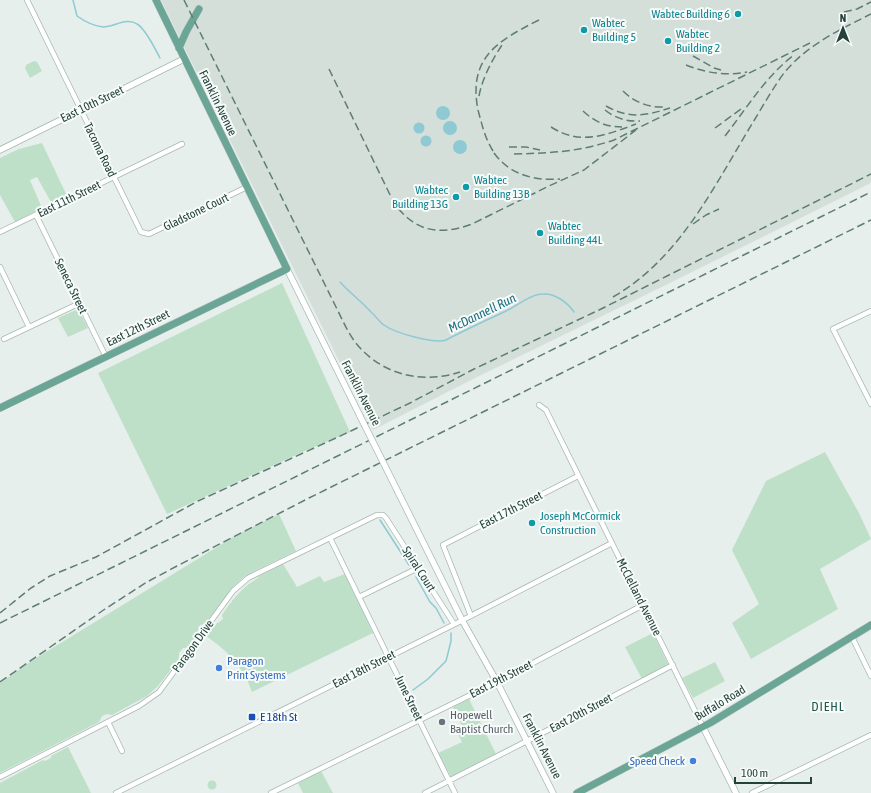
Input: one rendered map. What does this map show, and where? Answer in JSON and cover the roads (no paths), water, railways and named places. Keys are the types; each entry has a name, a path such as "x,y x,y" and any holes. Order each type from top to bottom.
{"main road":[{"name":"Franklin Avenue","path":"156,0 287,269"},
{"path":"179,48 199,9"},
{"name":"East 12th Street","path":"0,408 287,269"},
{"name":"Buffalo Road","path":"577,793 703,727 871,625"}],"street":[{"name":"Tacoma Road","path":"27,0 113,178 139,230 144,234"},
{"name":"East 10th Street","path":"0,150 184,59"},
{"name":"East 11th Street","path":"0,232 182,144"},
{"name":"Gladstone Court","path":"144,234 156,232 247,187"},
{"name":"Seneca Street","path":"36,215 106,357"},
{"path":"0,267 29,327"},
{"name":"Franklin Avenue","path":"287,269 462,620 497,682 553,793"},
{"path":"4,339 80,303"},
{"path":"871,311 833,329 871,404"},
{"name":"McClelland Avenue","path":"539,405 546,410 736,793"},
{"name":"East 17th Street","path":"471,616 443,545 578,476"},
{"name":"Paragon Drive","path":"0,777 139,706 159,692 241,583 253,575 377,515 383,515"},
{"name":"Spiral Court","path":"383,515 454,624"},
{"name":"June Street","path":"330,538 455,793"},
{"name":"East 18th Street","path":"116,793 471,616 612,543"},
{"path":"359,597 418,568"},
{"name":"East 19th Street","path":"272,793 497,682 643,605"},
{"path":"852,637 871,676"},
{"name":"East 20th Street","path":"425,793 673,665"},
{"path":"108,722 122,751"},
{"path":"752,793 871,735"}],"water":[{"path":"443,106 448,108 450,113 448,118 443,120 438,118 436,113 438,108"},
{"path":"450,121 455,123 457,128 455,133 450,135 445,133 443,128 445,123"},
{"path":"419,122 423,124 425,128 423,132 419,134 415,132 413,128 415,124"},
{"path":"426,135 430,137 432,141 430,145 426,147 422,145 420,141 422,137"},
{"path":"460,140 465,142 467,147 465,152 460,154 455,152 453,147 455,142"}],"waterway":[{"name":"McDannell Run","path":"73,0 77,16 93,24 103,27 125,22 133,22 137,24 147,35 160,58"},
{"name":"McDannell Run","path":"340,282 384,325 405,334 424,339 440,341 446,340 509,310 528,298 543,294 552,295 565,302 574,312"},
{"path":"380,520 409,565"},
{"path":"416,577 444,623"},
{"path":"413,690 428,679 446,661 451,641 451,633"}],"railway":[{"path":"184,0 345,325 355,342 376,362 402,374 416,377 431,377 445,376 460,372"},
{"path":"844,12 857,9 871,2"},
{"path":"613,297 637,281 658,262 677,241 710,194 776,84 793,63 824,39 871,14"},
{"path":"493,151 482,126 478,110 476,92 477,77 482,64 489,53 510,36 539,20"},
{"path":"514,154 576,149 614,140 812,42"},
{"path":"479,96 482,83 502,45"},
{"path":"725,136 765,83 794,55"},
{"path":"693,56 714,68 721,70"},
{"path":"686,65 716,73 731,74 747,72"},
{"path":"329,69 394,203 410,220 419,226 428,229 449,230 472,224 584,170 636,130"},
{"path":"623,91 633,99 643,104 654,107 666,107"},
{"path":"606,106 622,113 637,115 653,113 670,108"},
{"path":"715,128 741,109"},
{"path":"605,110 621,119 640,121"},
{"path":"583,111 601,123 622,127"},
{"path":"551,127 562,133 573,136 594,137 636,124"},
{"path":"509,147 526,147 540,150"},
{"path":"494,153 500,161 508,167 524,175 541,179 560,179"},
{"path":"0,613 31,588 50,576 96,557 198,501 410,403 474,369 599,310 871,174"},
{"path":"0,623 871,192"},
{"path":"693,224 706,215 719,209"},
{"path":"0,682 105,609 147,582 177,566 309,498 871,220"}],"place":[{"name":"Wabtec Building 6","path":"738,14"},
{"name":"Wabtec Building 5","path":"584,30"},
{"name":"Wabtec Building 2","path":"668,41"},
{"name":"Wabtec Building 13B","path":"466,187"},
{"name":"Wabtec Building 13G","path":"456,197"},
{"name":"Wabtec Building 44L","path":"540,233"},
{"name":"Joseph McCormick Construction","path":"532,523"},
{"name":"Paragon Print Systems","path":"219,668"},
{"name":"E 18th St","path":"252,717"},
{"name":"Hopewell Baptist Church","path":"442,722"},
{"name":"Speed Check","path":"693,761"}],"district":[{"name":"DIEHL","path":"828,706"}]}
